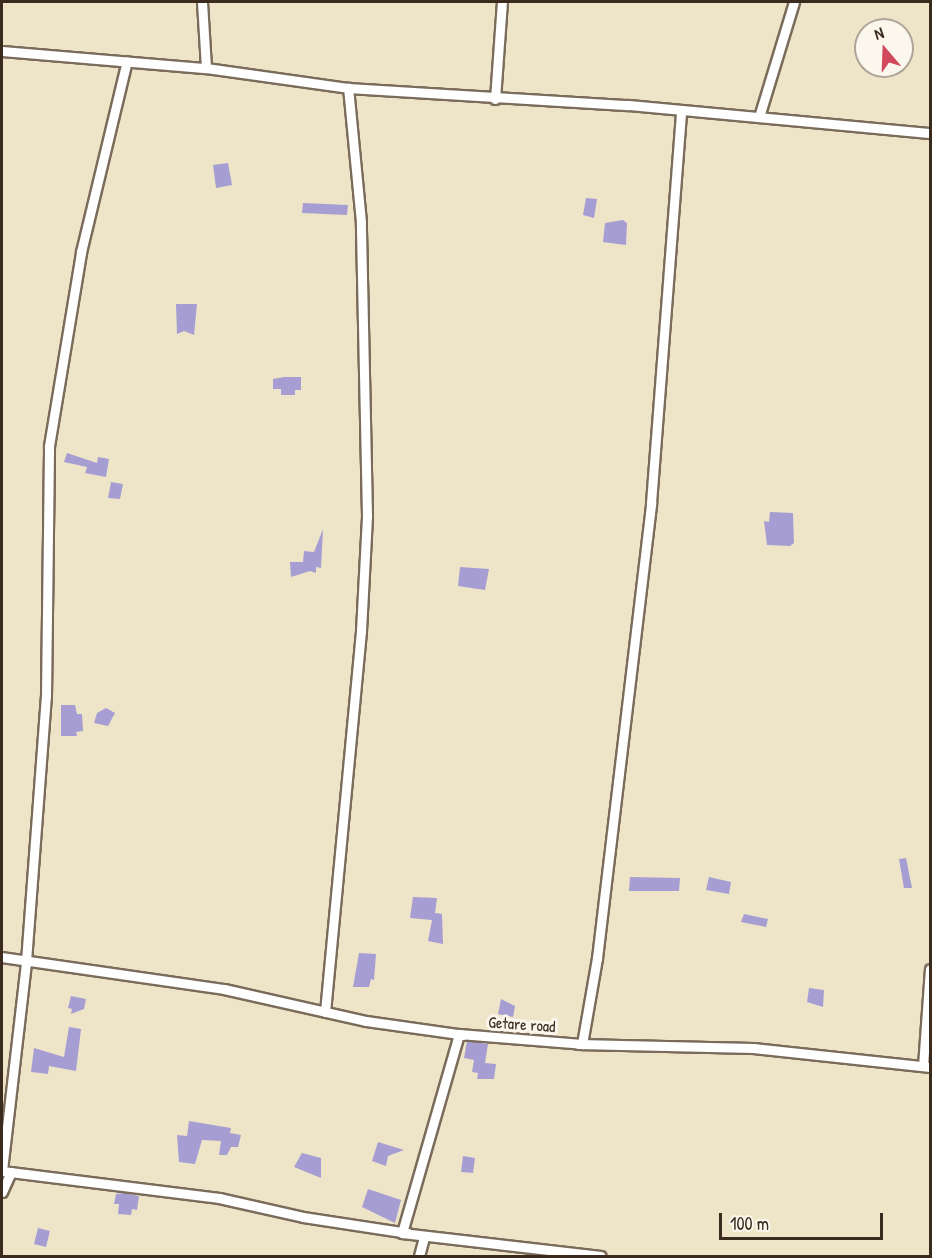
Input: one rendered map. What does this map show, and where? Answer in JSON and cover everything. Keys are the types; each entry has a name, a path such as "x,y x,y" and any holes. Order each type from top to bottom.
{"street":[{"path":"202,2 206,68"},
{"path":"495,99 502,2"},
{"path":"759,117 794,2"},
{"path":"2,51 206,68 348,88 681,110 930,133"},
{"path":"2,1192 26,961 46,696 49,446 81,252 127,61"},
{"path":"325,1012 361,631 367,516 361,222 348,88"},
{"path":"582,1044 597,958 651,503 681,110"},
{"path":"2,957 224,989 325,1012 459,1034 582,1044 753,1048 927,1066 930,969"},
{"path":"402,1233 459,1034"},
{"path":"5,1171 219,1198 303,1217 424,1237 601,1257"},
{"path":"402,1233 611,1257"},
{"path":"419,1257 424,1237"}],"building":[{"path":"228,163 232,185 216,188 213,165"},
{"path":"586,198 597,199 594,218 583,215"},
{"path":"303,203 348,205 347,215 302,213"},
{"path":"623,220 627,223 626,245 603,242 605,223"},
{"path":"176,304 197,304 194,335 184,331 177,334"},
{"path":"301,377 301,390 295,390 295,395 281,395 281,389 273,389 273,379"},
{"path":"67,453 97,463 98,457 109,459 106,477 85,473 87,467 64,462"},
{"path":"111,482 123,484 120,499 108,498"},
{"path":"770,512 793,513 794,543 790,546 767,545 764,521 769,522"},
{"path":"323,529 321,568 316,567 316,573 310,571 291,577 290,562 303,562 304,551 314,552"},
{"path":"460,567 489,569 485,590 458,586"},
{"path":"61,705 75,705 77,714 82,714 83,731 76,732 77,736 61,736"},
{"path":"106,708 115,713 108,726 94,723 97,713"},
{"path":"906,858 912,888 904,888 899,859"},
{"path":"630,877 680,878 679,891 629,891"},
{"path":"709,877 731,882 729,894 706,890"},
{"path":"413,897 437,898 435,913 442,914 443,944 428,941 432,920 410,918"},
{"path":"744,914 768,919 766,927 741,922"},
{"path":"359,953 376,954 374,980 371,979 369,987 353,987"},
{"path":"809,988 824,990 823,1007 807,1002"},
{"path":"71,996 86,999 84,1009 71,1014 72,1009 68,1008"},
{"path":"501,999 515,1006 513,1017 498,1014"},
{"path":"69,1027 81,1029 76,1071 49,1066 48,1074 31,1072 34,1048 64,1057"},
{"path":"467,1041 488,1044 485,1063 496,1064 494,1079 477,1079 478,1073 472,1072 474,1060 464,1058"},
{"path":"189,1121 231,1128 230,1133 241,1135 238,1147 231,1147 227,1155 219,1155 221,1141 202,1140 195,1164 179,1162 177,1135 187,1136"},
{"path":"378,1142 404,1150 388,1156 386,1166 372,1161"},
{"path":"302,1153 321,1158 321,1178 294,1167"},
{"path":"463,1156 475,1158 473,1173 461,1172"},
{"path":"368,1189 401,1200 395,1223 362,1207"},
{"path":"116,1194 139,1196 137,1210 132,1209 131,1215 118,1214 119,1204 114,1204"},
{"path":"38,1228 50,1231 46,1247 34,1244"}]}
